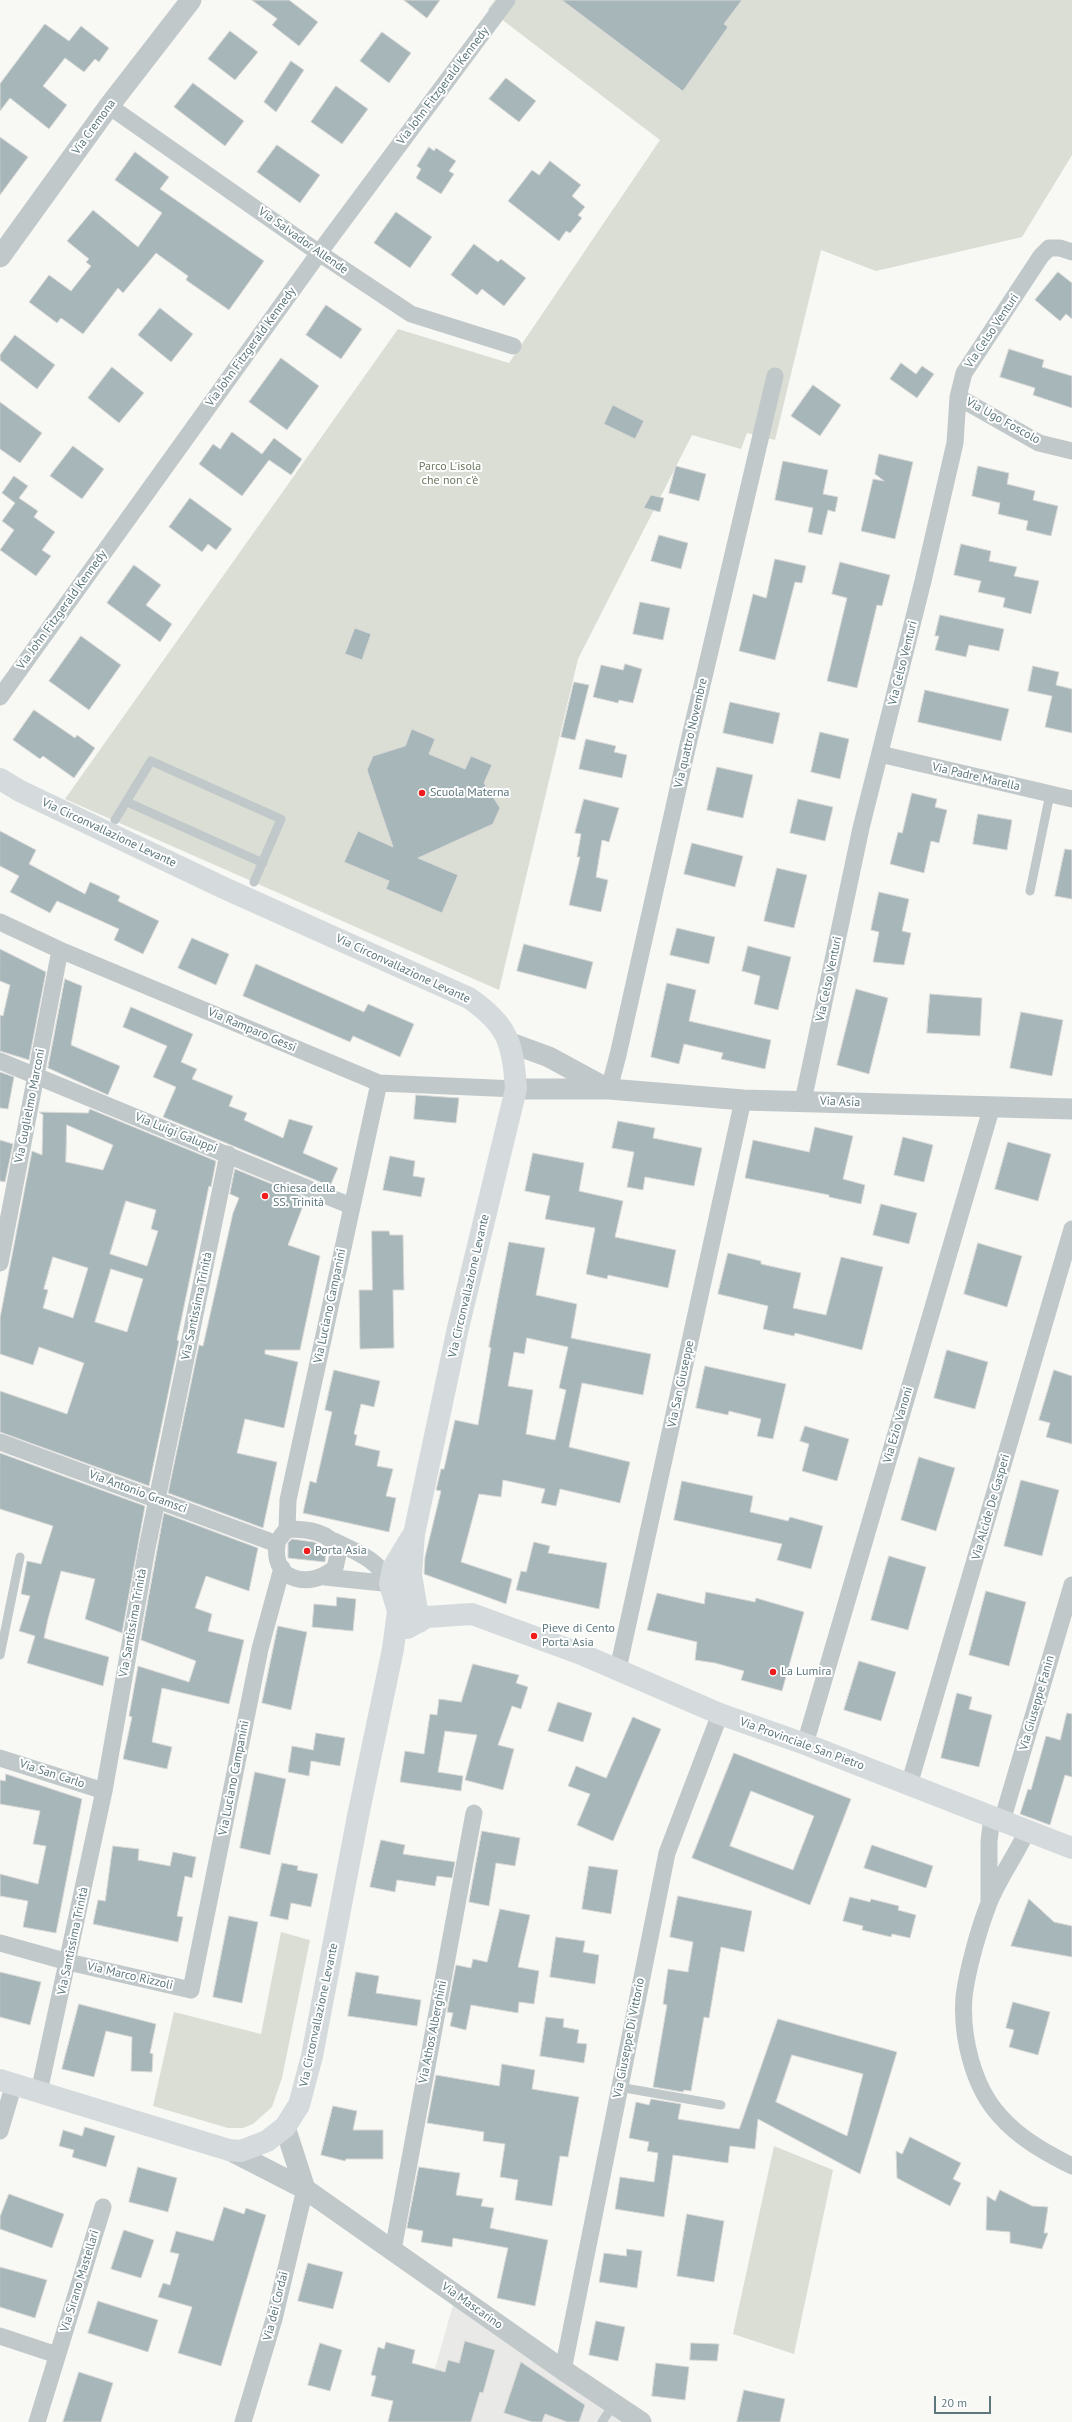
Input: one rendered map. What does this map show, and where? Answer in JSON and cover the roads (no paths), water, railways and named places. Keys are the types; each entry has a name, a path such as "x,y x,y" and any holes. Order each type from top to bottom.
{"main road":[{"name":"Via Circonvallazione Levante","path":"0,779 20,791 224,888 469,998 496,1018 511,1043 516,1089 458,1328 409,1542 399,1591 393,1649 358,1816 312,2056 299,2105 285,2127 267,2141 252,2149 241,2151 229,2150 7,2082"},
{"name":"Via Circonvallazione Levante","path":"399,1591 417,1603 419,1622"},
{"path":"399,1591 435,1601 472,1614"},
{"name":"Via Circonvallazione Levante","path":"393,1649 408,1627 433,1616 472,1614 534,1636"},
{"name":"Via Provinciale San Pietro","path":"534,1636 618,1669 720,1714 805,1744 1072,1848"}],"street":[{"name":"Via Cremona","path":"0,257 109,106 191,0"},
{"name":"Via John Fitzgerald Kennedy","path":"0,697 319,253 507,0"},
{"name":"Via Salvador Allende","path":"109,106 319,253 411,314 513,346"},
{"name":"Via Celso Venturi","path":"803,1101 860,828 880,754 955,443 958,396 964,373 1041,256 1049,248 1060,248 1072,252"},
{"name":"Via quattro Novembre","path":"608,1089 618,1055 687,749 775,376"},
{"name":"Via Ugo Foscolo","path":"958,396 1039,443 1072,451"},
{"name":"Via Padre Marella","path":"880,754 1072,800"},
{"name":"Via Ramparo Gessi","path":"0,922 60,950 379,1083 516,1089"},
{"name":"Via Guglielmo Marconi","path":"0,1263 60,950"},
{"name":"Via Asia","path":"511,1043 549,1057 608,1089"},
{"name":"Via Luigi Galuppi","path":"0,1061 351,1206"},
{"name":"Via Luciano Campanini","path":"286,1529 288,1500 379,1083"},
{"name":"Via Asia","path":"516,1089 608,1089 743,1100 1072,1109"},
{"name":"Via San Giuseppe","path":"618,1669 743,1100"},
{"name":"Via Ezio Vanoni","path":"805,1744 992,1106"},
{"name":"Via Santissima Trinità","path":"40,2092 104,1791 157,1499 228,1154"},
{"name":"Via Alcide De Gasperi","path":"909,1785 1072,1229"},
{"name":"Via Antonio Gramsci","path":"0,1442 277,1544"},
{"path":"286,1529 301,1529 322,1534 376,1563 399,1591 325,1577 304,1581 290,1575 282,1568 278,1559 277,1544 286,1529"},
{"path":"325,1577 335,1568 338,1559 339,1550 334,1541"},
{"path":"356,1551 383,1557 393,1556 409,1542"},
{"name":"Via Luciano Campanini","path":"191,1990 260,1649 282,1568"},
{"name":"Via Giuseppe Fanin","path":"989,1903 989,1841 1072,1585"},
{"name":"Via Giuseppe Di Vittorio","path":"563,2370 667,1853 720,1714"},
{"name":"Via San Carlo","path":"0,1758 104,1791"},
{"name":"Via Athos Alberghini","path":"392,2250 474,1813"},
{"path":"1028,1831 989,1903 970,1967 964,1997 965,2026 968,2048 981,2089 999,2116 1021,2136 1072,2166"},
{"name":"Via Marco Rizzoli","path":"0,1943 68,1962 191,1990"},
{"path":"0,2131 7,2082"},
{"path":"285,2127 305,2189"},
{"name":"Via Mascarino","path":"229,2150 305,2189 563,2370 641,2422"},
{"name":"Via dei Cordai","path":"243,2422 274,2319 305,2189"},
{"name":"Via Sirano Mastellari","path":"37,2422 103,2207"},
{"path":"0,2336 58,2354"}],"lane":[{"path":"115,820 151,761 281,819 254,882"},
{"path":"1030,891 1050,794"},
{"path":"126,802 263,863"},
{"path":"0,1655 20,1557"},
{"path":"619,2087 721,2105"},
{"path":"602,2422 614,2404"}],"place":[{"name":"Scuola Materna","path":"422,793"},
{"name":"Chiesa della SS. Trinità","path":"265,1196"},
{"name":"Porta Asia","path":"307,1551"},
{"name":"Pieve di Cento Porta Asia","path":"534,1636"},
{"name":"La Lumira","path":"773,1672"}],"park label":[{"name":"Parco L'isola che non c'è","path":"450,474"}]}
